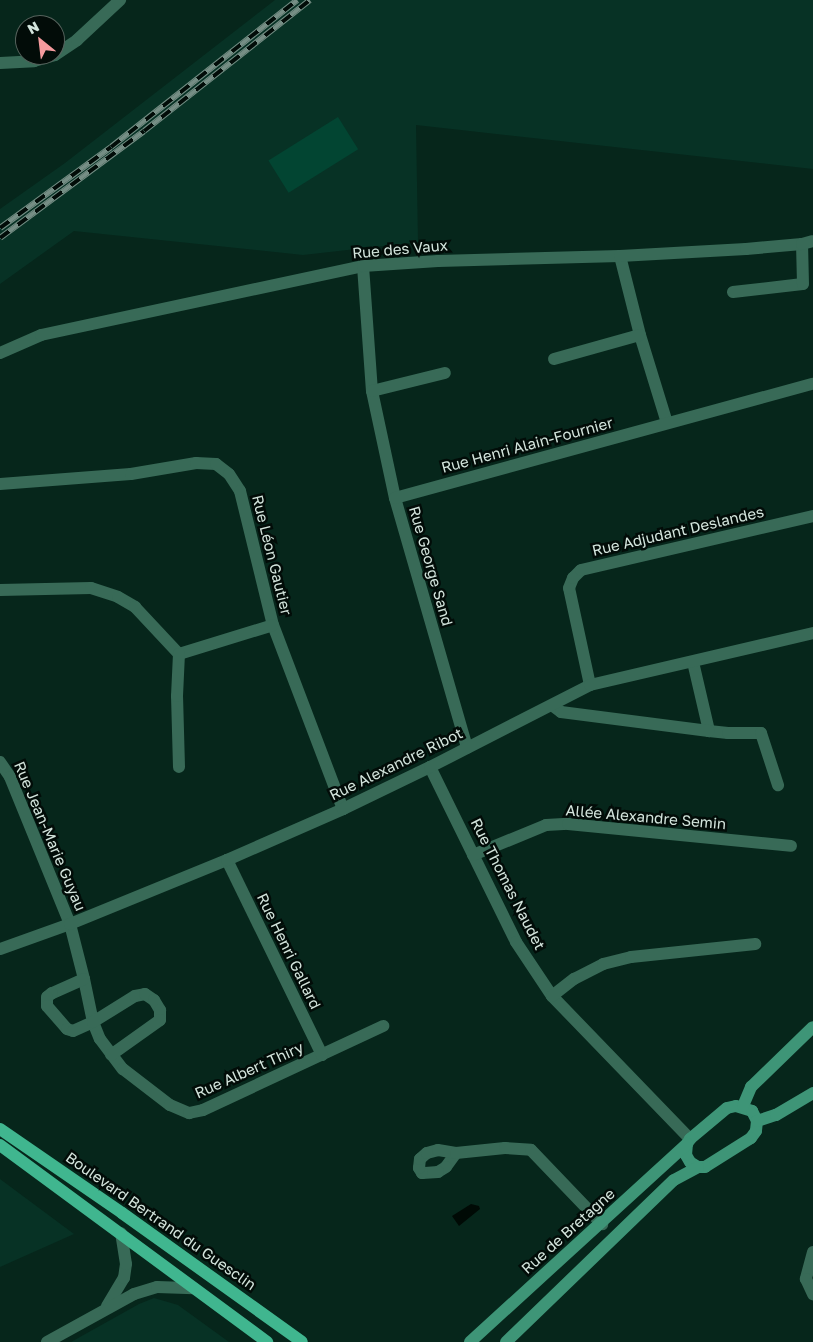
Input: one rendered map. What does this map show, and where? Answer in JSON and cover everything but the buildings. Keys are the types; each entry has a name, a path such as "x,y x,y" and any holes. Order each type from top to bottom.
{"main road":[{"path":"506,1342 674,1180 698,1167 705,1167 751,1138 756,1130 757,1121 752,1111 743,1106 751,1087 813,1027"},
{"path":"757,1121 776,1115 813,1093"},
{"name":"Rue de Bretagne","path":"470,1342 602,1224 727,1108 743,1106"},
{"name":"Boulevard Bertrand du Guesclin","path":"0,1129 122,1212 302,1342"},
{"path":"689,1142 686,1155 690,1162 698,1167"},
{"name":"Boulevard Bertrand du Guesclin","path":"0,1145 267,1342"}],"street":[{"path":"65,48 77,40 120,0"},
{"path":"0,63 15,62"},
{"path":"733,292 803,284 808,243"},
{"name":"Rue des Vaux","path":"0,353 41,335 364,266 438,261 620,256 808,243"},
{"path":"620,256 640,335 667,423"},
{"name":"Rue George Sand","path":"364,266 372,391 395,498 467,748"},
{"path":"554,359 640,335"},
{"path":"372,391 445,373"},
{"name":"Rue Henri Alain-Fournier","path":"395,498 813,384"},
{"name":"Rue Léon Gautier","path":"0,484 131,474 196,463 216,464 229,474 240,491 273,625 343,809"},
{"name":"Rue Adjudant Deslandes","path":"590,685 569,588 573,578 582,570 813,516"},
{"path":"0,590 91,588 118,597 135,607 179,654 177,696 179,767"},
{"path":"179,654 273,625"},
{"name":"Rue Alexandre Ribot","path":"0,949 70,924 227,860 343,809 430,768 553,706 590,685 813,633"},
{"path":"693,662 709,731"},
{"path":"553,706 561,712 709,731 760,733 778,785"},
{"name":"Rue Jean-Marie Guyau","path":"0,762 10,777 70,924"},
{"name":"Rue Thomas Naudet","path":"430,768 516,942 552,996 689,1142"},
{"name":"Allée Alexandre Semin","path":"473,855 546,825 568,824 792,846"},
{"name":"Rue Henri Gallard","path":"227,860 322,1056"},
{"name":"Rue Albert Thiry","path":"70,924 92,1022 100,1039 123,1068 170,1105 189,1113 203,1110 383,1026"},
{"path":"552,996 574,979 603,964 631,957 755,944"},
{"path":"84,980 52,993 47,997 47,1006 67,1029 73,1031 136,996 145,994 154,1000 160,1010 160,1020 111,1055"},
{"path":"456,1153 505,1148 531,1150 602,1224"},
{"path":"107,1307 124,1278 126,1264 121,1233"},
{"path":"813,1252 806,1279 813,1294"},
{"path":"47,1342 107,1307 147,1289 194,1288"}],"shaded area":[{"path":"275,0 813,0 813,169 416,125 418,242 303,255 74,231 0,284 0,209 65,163"},
{"path":"338,117 358,149 289,193 268,160"},
{"path":"0,1179 74,1234 0,1267"},
{"path":"471,1204 479,1206 480,1209 459,1226 452,1216"},
{"path":"154,1298 178,1305 229,1342 71,1342 139,1304"}],"railway":[{"path":"0,228 111,147 297,0"},
{"path":"0,238 144,131 310,0"}]}
